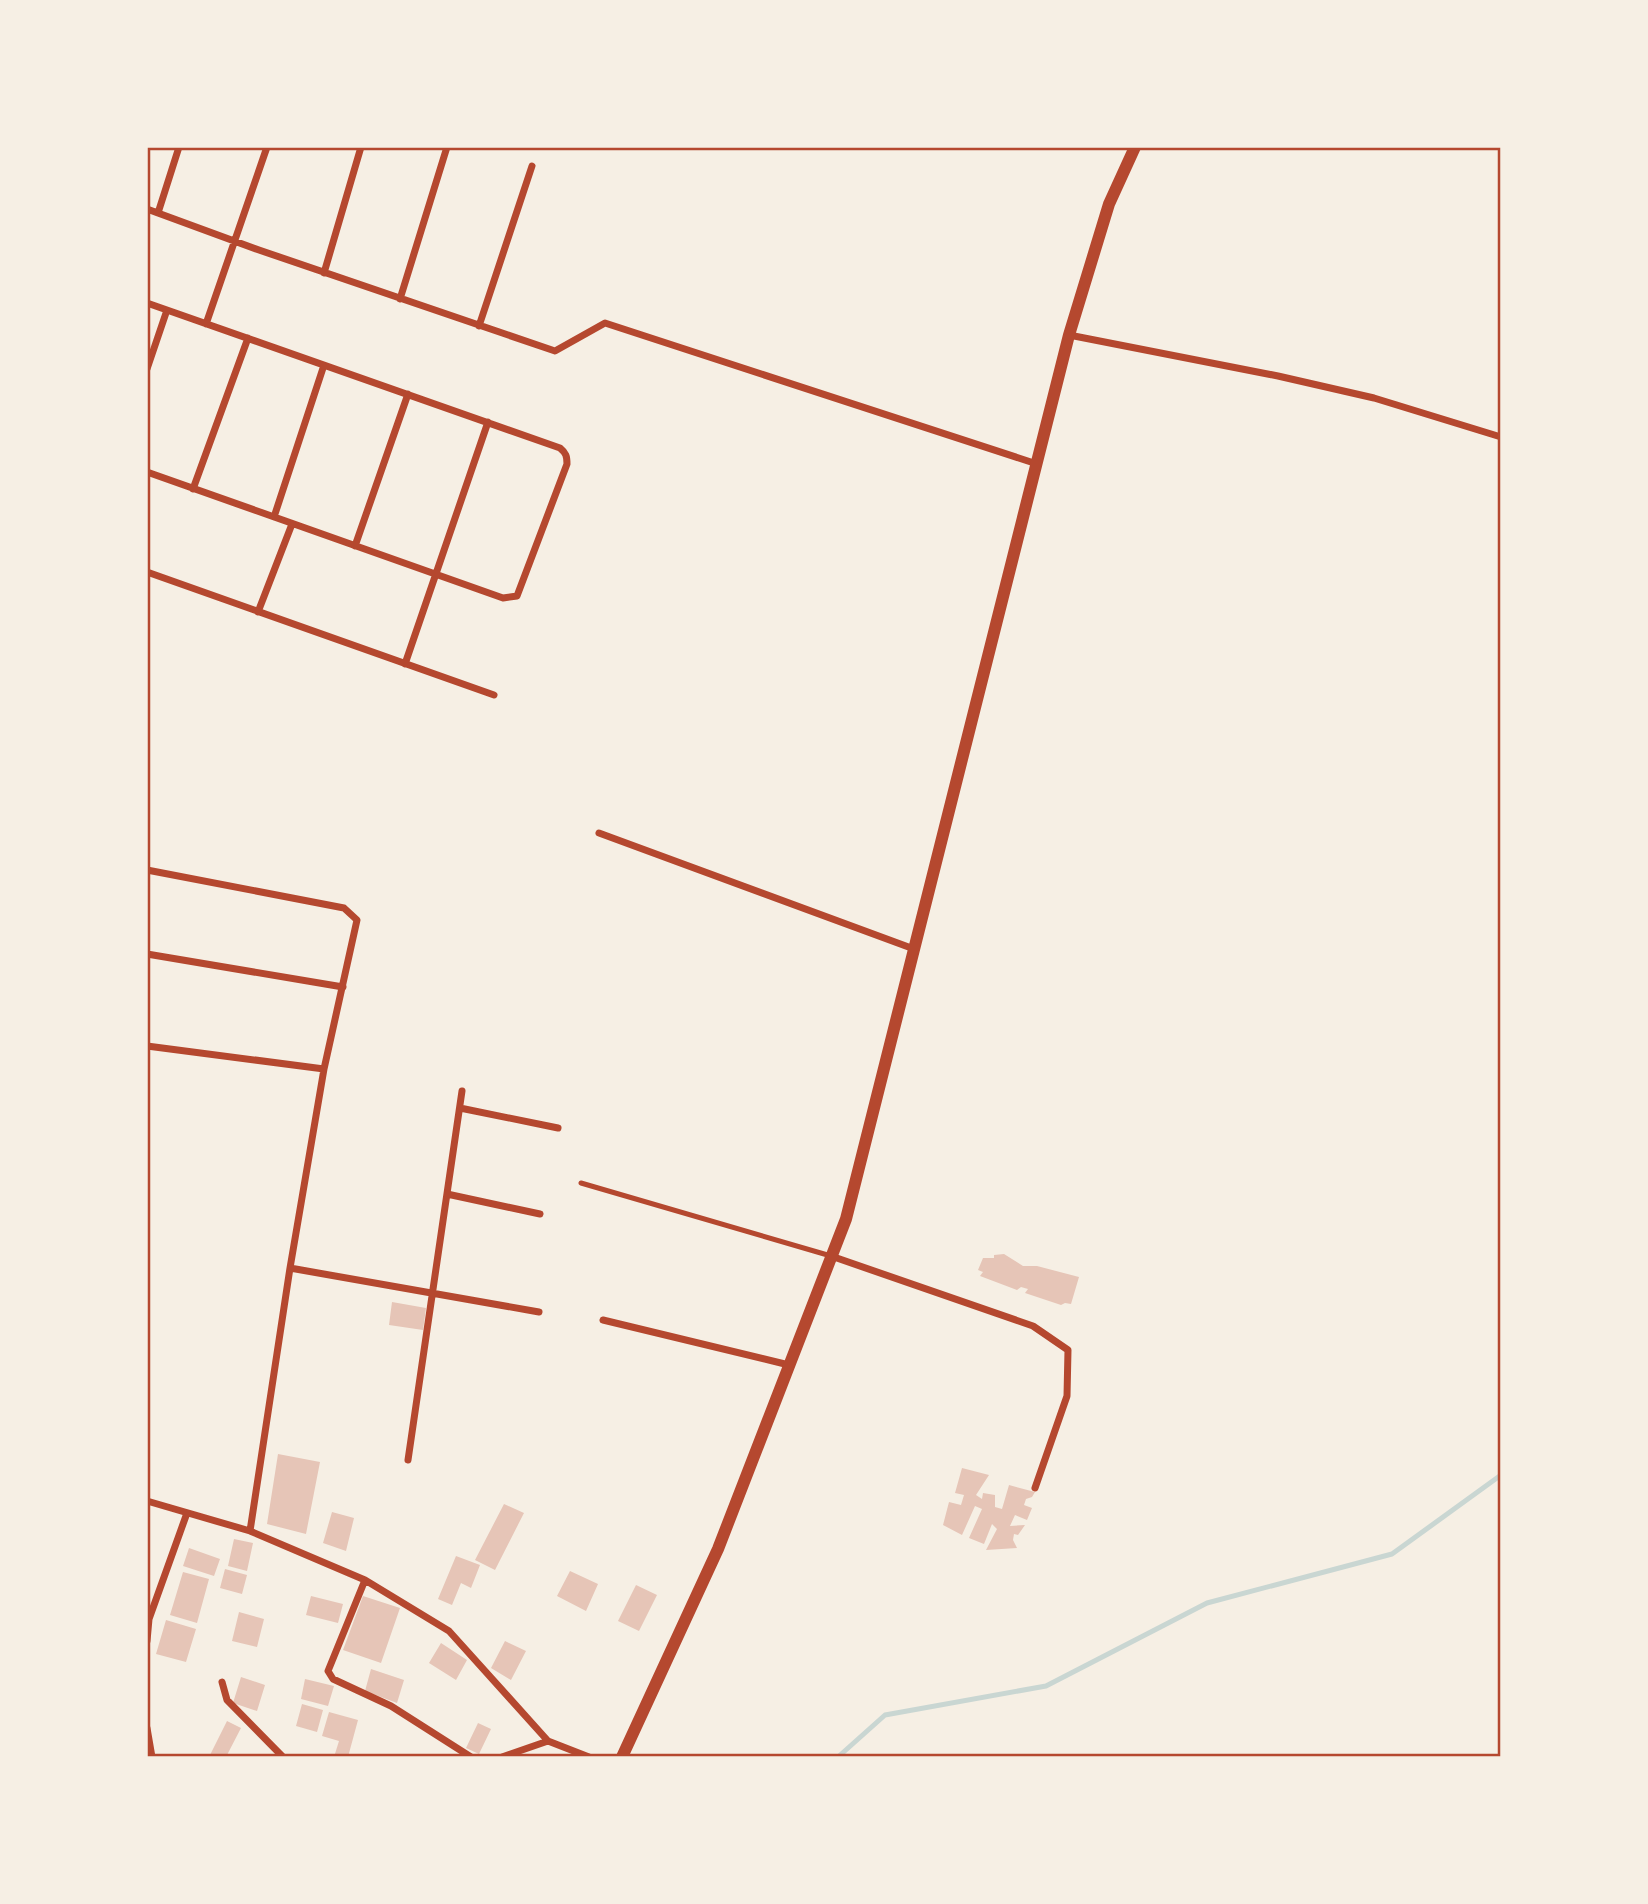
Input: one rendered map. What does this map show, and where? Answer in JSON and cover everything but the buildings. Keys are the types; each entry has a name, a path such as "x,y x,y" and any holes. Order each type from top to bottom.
{"street":[{"path":"159,213 179,147"},
{"path":"206,324 267,147"},
{"path":"324,273 361,147"},
{"path":"400,299 447,147"},
{"path":"622,1757 718,1549 846,1219 1069,335 1109,204 1135,147"},
{"path":"479,326 532,166"},
{"path":"147,209 555,352 605,323 1037,464"},
{"path":"147,303 560,448 566,453 567,464 517,596 503,598 147,472"},
{"path":"147,369 167,310"},
{"path":"1069,335 1278,376 1374,398 1501,437"},
{"path":"193,489 248,338"},
{"path":"274,517 324,365"},
{"path":"355,546 408,394"},
{"path":"405,663 488,422"},
{"path":"258,612 292,524"},
{"path":"147,572 494,695"},
{"path":"599,833 914,949"},
{"path":"147,870 344,908 358,920 324,1069 250,1531"},
{"path":"147,954 343,987"},
{"path":"147,1046 324,1069"},
{"path":"408,1460 462,1091"},
{"path":"460,1108 558,1128"},
{"path":"447,1194 540,1214"},
{"path":"831,1256 1033,1326 1068,1350 1067,1396 1035,1488"},
{"path":"290,1268 539,1311"},
{"path":"603,1320 789,1366"},
{"path":"147,1501 250,1531 365,1580 449,1631 548,1741 589,1757"},
{"path":"147,1641 149,1619 187,1513"},
{"path":"365,1580 328,1671 332,1679 391,1706 471,1757"},
{"path":"222,1682 227,1700 283,1757"},
{"path":"147,1728 152,1757"},
{"path":"502,1757 548,1741"}],"lane":[{"path":"581,1183 831,1256"}],"waterway":[{"path":"838,1757 885,1715 1046,1686 1207,1603 1392,1554 1501,1475"}]}
